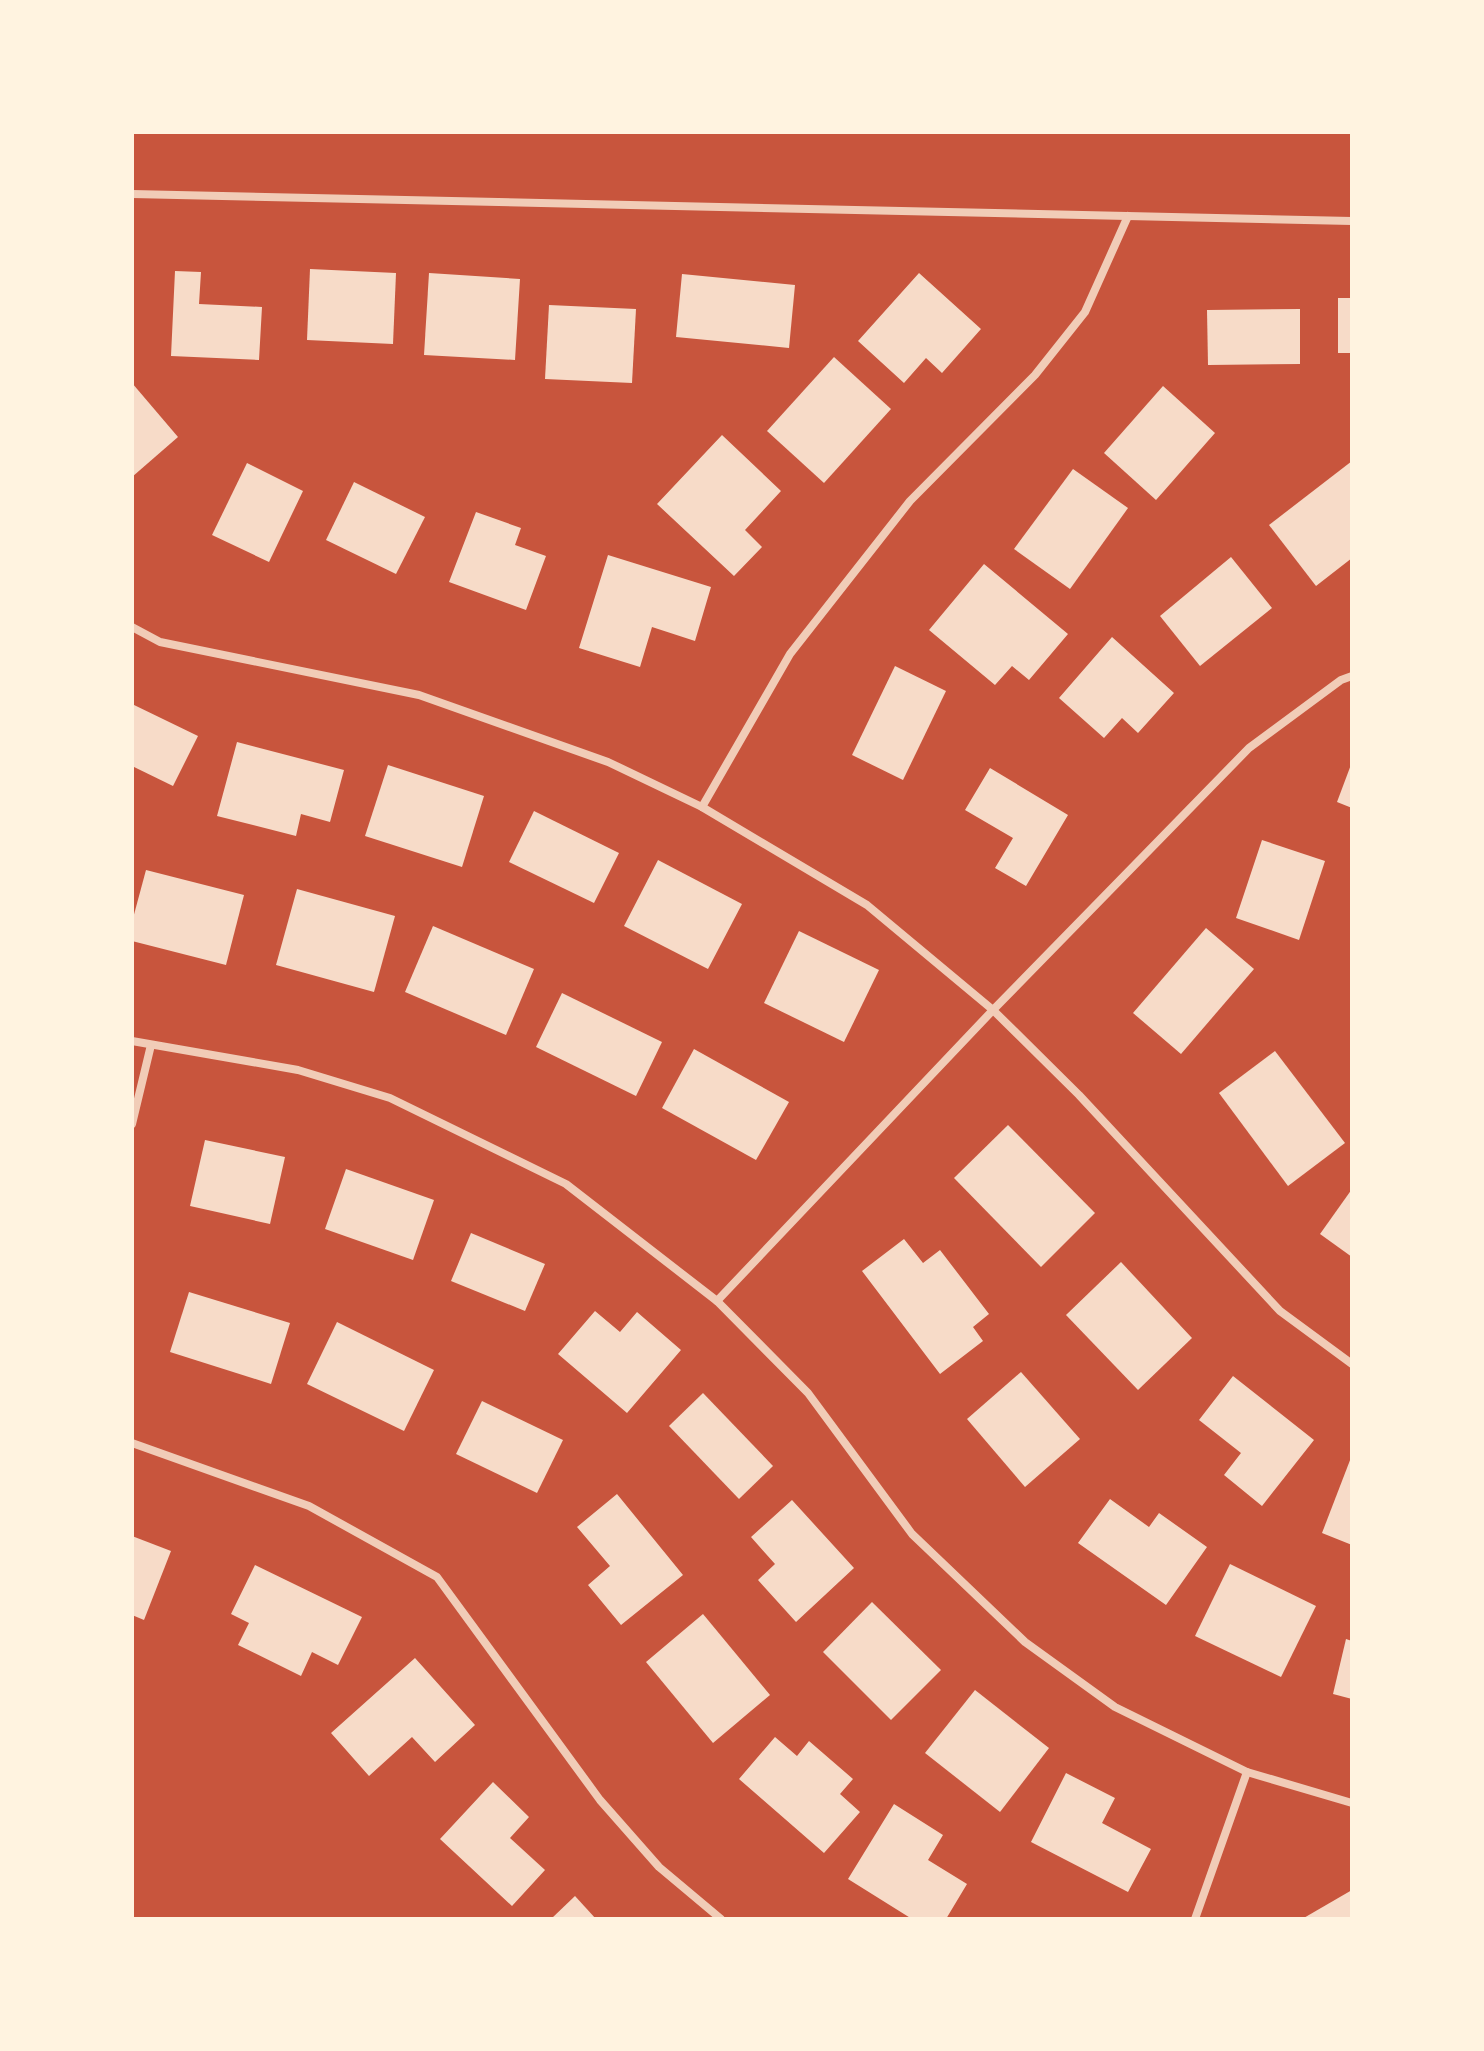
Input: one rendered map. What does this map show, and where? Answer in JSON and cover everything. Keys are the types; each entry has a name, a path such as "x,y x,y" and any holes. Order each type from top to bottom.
{"street":[{"path":"132,194 1352,221"},
{"path":"702,807 799,642 910,501 1035,375 1085,312 1128,216"},
{"path":"132,627 160,642 419,695 608,762 702,807 867,905 993,1010 1079,1095 1280,1311 1352,1364"},
{"path":"717,1301 993,1010 1249,748 1341,680 1352,676"},
{"path":"132,1041 298,1070 390,1098 566,1184 717,1301 808,1393 912,1534 1025,1642 1115,1707 1247,1772 1352,1803"},
{"path":"132,1124 151,1045"},
{"path":"132,1443 309,1506 437,1577 600,1800 659,1867 721,1919"},
{"path":"1195,1919 1247,1772"}],"building":[{"path":"310,269 396,273 393,344 307,340"},
{"path":"175,271 201,272 199,304 262,307 259,360 171,356"},
{"path":"429,273 520,279 515,360 424,355"},
{"path":"919,273 981,329 942,373 926,358 904,383 858,341"},
{"path":"682,274 795,285 789,348 676,337"},
{"path":"1338,298 1352,298 1352,353 1338,353"},
{"path":"549,305 636,309 632,383 545,379"},
{"path":"1300,309 1300,364 1208,365 1207,310"},
{"path":"834,357 891,409 824,483 767,431"},
{"path":"132,383 178,437 132,477"},
{"path":"1163,386 1215,433 1156,500 1104,453"},
{"path":"722,435 781,491 745,530 762,547 734,576 657,504"},
{"path":"1352,461 1352,558 1316,586 1269,525"},
{"path":"247,463 303,491 269,562 212,535"},
{"path":"1073,469 1128,508 1070,589 1014,549"},
{"path":"354,482 425,517 396,574 326,540"},
{"path":"476,512 521,528 515,545 546,556 526,610 449,582"},
{"path":"608,555 711,587 695,641 652,627 640,667 579,648"},
{"path":"1231,557 1272,608 1200,666 1160,616"},
{"path":"984,564 1068,634 1029,680 1012,666 995,685 929,630"},
{"path":"1112,637 1174,693 1138,733 1122,718 1104,738 1059,698"},
{"path":"895,666 946,691 903,780 852,755"},
{"path":"132,704 198,736 173,786 132,766"},
{"path":"237,742 344,770 330,822 301,814 296,836 217,816"},
{"path":"1352,762 1352,808 1337,802"},
{"path":"388,765 484,796 462,867 365,836"},
{"path":"990,768 1068,815 1026,886 995,868 1013,838 965,810"},
{"path":"534,811 619,853 594,903 509,862"},
{"path":"1262,840 1325,861 1299,940 1236,918"},
{"path":"658,860 742,904 708,969 624,926"},
{"path":"146,870 244,895 226,965 132,941 132,922"},
{"path":"297,889 395,916 374,992 276,965"},
{"path":"433,926 534,969 506,1035 405,992"},
{"path":"1206,928 1254,969 1181,1054 1133,1013"},
{"path":"799,931 879,970 844,1042 764,1003"},
{"path":"562,993 662,1042 636,1096 536,1047"},
{"path":"694,1049 789,1102 756,1160 662,1108"},
{"path":"1275,1051 1345,1143 1288,1186 1219,1093"},
{"path":"1008,1125 1095,1213 1041,1267 954,1178"},
{"path":"205,1140 285,1157 270,1224 190,1206"},
{"path":"346,1169 434,1200 413,1260 325,1229"},
{"path":"1352,1189 1352,1257 1320,1234"},
{"path":"471,1233 545,1264 525,1311 451,1281"},
{"path":"904,1239 923,1263 940,1250 989,1314 973,1327 983,1341 940,1374 862,1271"},
{"path":"1121,1262 1192,1338 1138,1390 1066,1315"},
{"path":"189,1292 290,1323 271,1384 170,1352"},
{"path":"595,1311 620,1332 637,1312 681,1350 627,1413 558,1354"},
{"path":"337,1322 434,1370 404,1431 307,1384"},
{"path":"1021,1372 1080,1439 1025,1487 967,1419"},
{"path":"1233,1376 1314,1440 1262,1506 1224,1475 1241,1453 1199,1420"},
{"path":"703,1393 773,1466 739,1499 669,1426"},
{"path":"482,1401 563,1440 537,1493 456,1454"},
{"path":"1352,1455 1352,1545 1322,1533"},
{"path":"617,1494 683,1575 621,1625 588,1585 610,1566 577,1527"},
{"path":"1110,1499 1149,1527 1159,1513 1207,1547 1166,1605 1078,1543"},
{"path":"792,1500 854,1568 796,1622 758,1580 775,1564 751,1537"},
{"path":"132,1536 171,1551 144,1620 132,1615"},
{"path":"1230,1564 1316,1606 1281,1677 1195,1636"},
{"path":"255,1565 362,1617 338,1665 312,1652 301,1676 238,1645 249,1623 231,1614"},
{"path":"872,1602 941,1670 891,1720 823,1652"},
{"path":"703,1614 770,1695 713,1743 646,1662"},
{"path":"1346,1639 1352,1641 1352,1699 1333,1694"},
{"path":"415,1658 475,1725 435,1762 412,1737 369,1776 331,1733"},
{"path":"975,1690 1049,1748 1000,1812 925,1753"},
{"path":"775,1737 797,1756 809,1741 853,1779 840,1794 860,1812 824,1853 739,1779"},
{"path":"1066,1773 1115,1798 1102,1823 1151,1849 1128,1892 1031,1842"},
{"path":"493,1782 529,1817 510,1838 545,1870 512,1906 440,1839"},
{"path":"894,1804 943,1835 928,1860 967,1884 946,1919 912,1919 848,1879"},
{"path":"1352,1890 1352,1919 1302,1919"},
{"path":"575,1896 596,1919 551,1919"}]}
